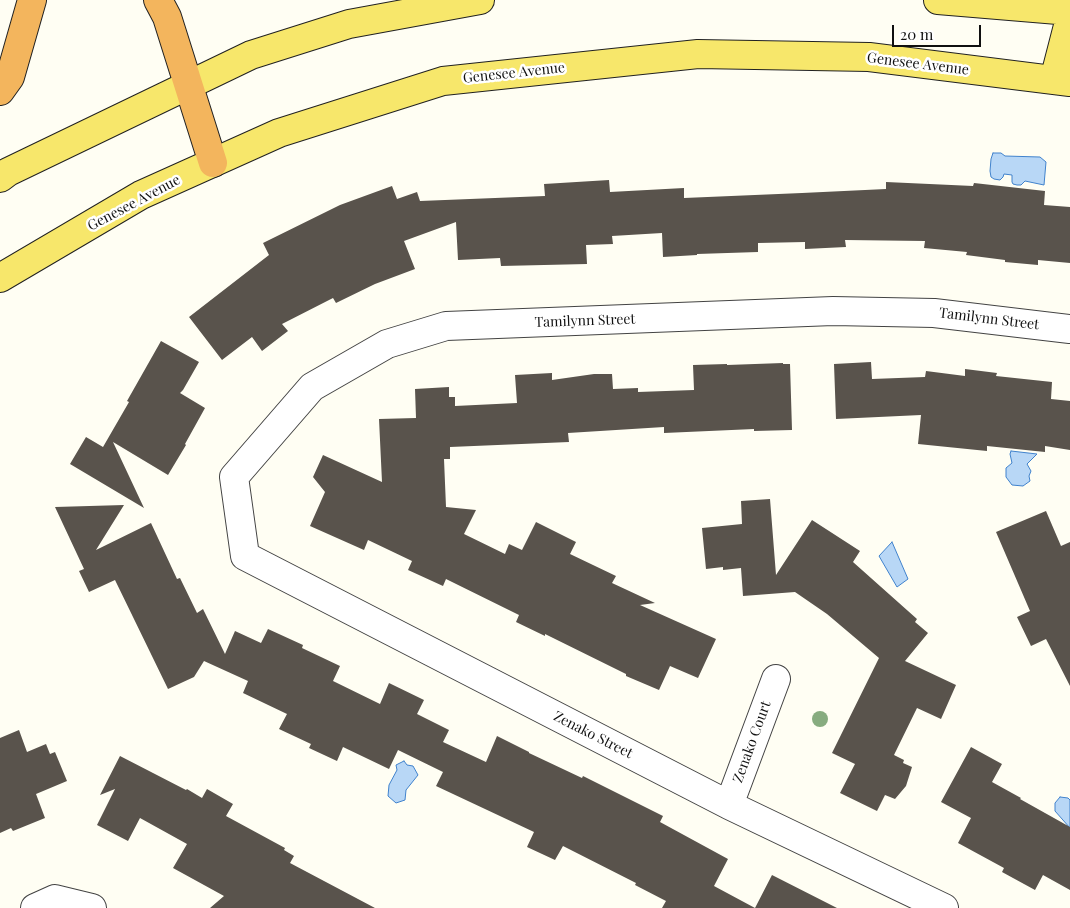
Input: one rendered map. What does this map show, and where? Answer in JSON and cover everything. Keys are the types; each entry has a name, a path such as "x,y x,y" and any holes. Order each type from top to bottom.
{"highway":[{"path":"0,92 10,77 32,0"},
{"path":"158,0 167,17 213,163"}],"main road":[{"path":"0,178 8,172 251,55 349,24 480,0"},
{"path":"938,0 1070,11"},
{"path":"1062,81 1070,18"},
{"name":"Genesee Avenue","path":"0,278 141,195 279,133 443,81 698,54 869,57 1062,81"}],"street":[{"name":"Tamilynn Street","path":"245,556 234,477 312,387 388,344 446,326 833,311 934,313 1070,329"},
{"name":"Zenako Street","path":"245,556 729,805 944,908"},
{"name":"Zenako Court","path":"729,805 776,679"},
{"path":"34,908 55,898 92,908"}],"water":[{"path":"993,153 1001,153 1005,156 1040,157 1046,162 1044,185 1025,181 1021,185 1013,184 1012,175 1004,174 1000,180 994,179 991,177 990,171"},
{"path":"1011,451 1037,454 1027,464 1031,471 1030,481 1023,486 1012,485 1006,477 1006,468 1012,463"},
{"path":"892,542 908,579 897,587 879,556"},
{"path":"404,761 407,765 413,766 418,775 406,790 405,800 396,803 388,796 389,785 397,770 396,765"},
{"path":"1060,797 1070,800 1070,828 1055,811 1055,803"}],"building":[{"path":"609,180 610,192 684,188 684,198 886,189 886,182 973,186 974,183 1045,191 1044,205 1070,207 1070,263 1038,260 1038,265 1005,262 1005,260 966,255 967,252 924,248 925,241 845,240 846,247 805,249 805,242 758,243 758,252 663,257 662,233 612,236 613,244 586,245 587,264 501,266 500,258 458,260 456,222 404,241 415,269 375,284 336,303 333,298 282,324 288,331 262,351 252,337 222,360 189,317 269,255 263,243 340,205 392,186 397,199 417,192 420,201 545,196 544,184"},
{"path":"161,341 199,362 180,393 205,408 168,475 113,442 144,508 70,464 86,437 103,447"},
{"path":"871,362 872,379 925,377 926,371 965,376 965,369 997,373 996,376 1052,382 1051,399 1070,401 1070,450 1045,446 1045,452 987,446 987,451 918,444 921,415 836,419 834,364"},
{"path":"790,364 792,430 754,431 754,429 664,433 664,427 568,433 569,442 450,447 450,459 444,459 446,507 476,510 464,534 505,554 509,544 522,550 536,522 576,542 570,554 616,576 612,583 655,603 640,605 716,639 698,678 670,666 659,690 626,676 626,674 545,634 545,636 516,622 519,615 446,579 443,586 408,570 412,561 368,540 364,550 310,526 325,492 313,477 323,455 382,482 379,419 416,418 415,389 449,387 449,397 455,397 455,406 517,403 515,375 552,373 552,380 594,374 612,374 613,389 638,388 638,392 694,390 693,365"},
{"path":"770,499 776,575 812,520 860,551 853,562 917,619 915,622 928,633 905,661 956,685 941,719 917,708 894,755 904,760 903,763 912,767 906,786 895,799 885,795 877,811 840,793 855,764 832,753 879,658 827,614 795,592 743,596 741,568 723,570 723,567 706,569 702,528 742,524 741,501"},
{"path":"124,505 96,550 151,523 177,579 180,578 197,613 203,609 225,654 235,631 261,643 268,629 303,645 302,648 340,666 333,681 380,704 389,683 424,700 417,714 449,730 443,742 486,762 497,736 663,816 660,822 728,859 714,886 755,908 662,908 666,901 635,885 636,883 563,846 555,860 527,847 534,832 436,786 443,772 398,750 389,769 343,747 337,761 309,748 311,744 279,729 287,714 243,693 248,681 204,661 194,677 168,689 115,580 89,592 79,571 84,569 55,507"},
{"path":"1046,511 1061,546 1070,542 1070,686 1046,639 1031,646 1017,617 1030,611 996,532"},
{"path":"19,730 27,752 46,744 50,754 55,752 67,781 36,794 45,818 13,831 11,828 0,833 0,738"},
{"path":"971,747 1002,764 992,782 1070,827 1070,890 1043,875 1035,890 1002,872 1004,868 958,843 971,818 941,802"},
{"path":"120,756 202,798 207,789 233,804 226,816 285,848 284,850 294,856 290,863 375,908 210,908 224,896 173,868 187,844 140,818 128,841 97,825 115,789 100,795"},
{"path":"772,875 837,908 755,908"}]}
